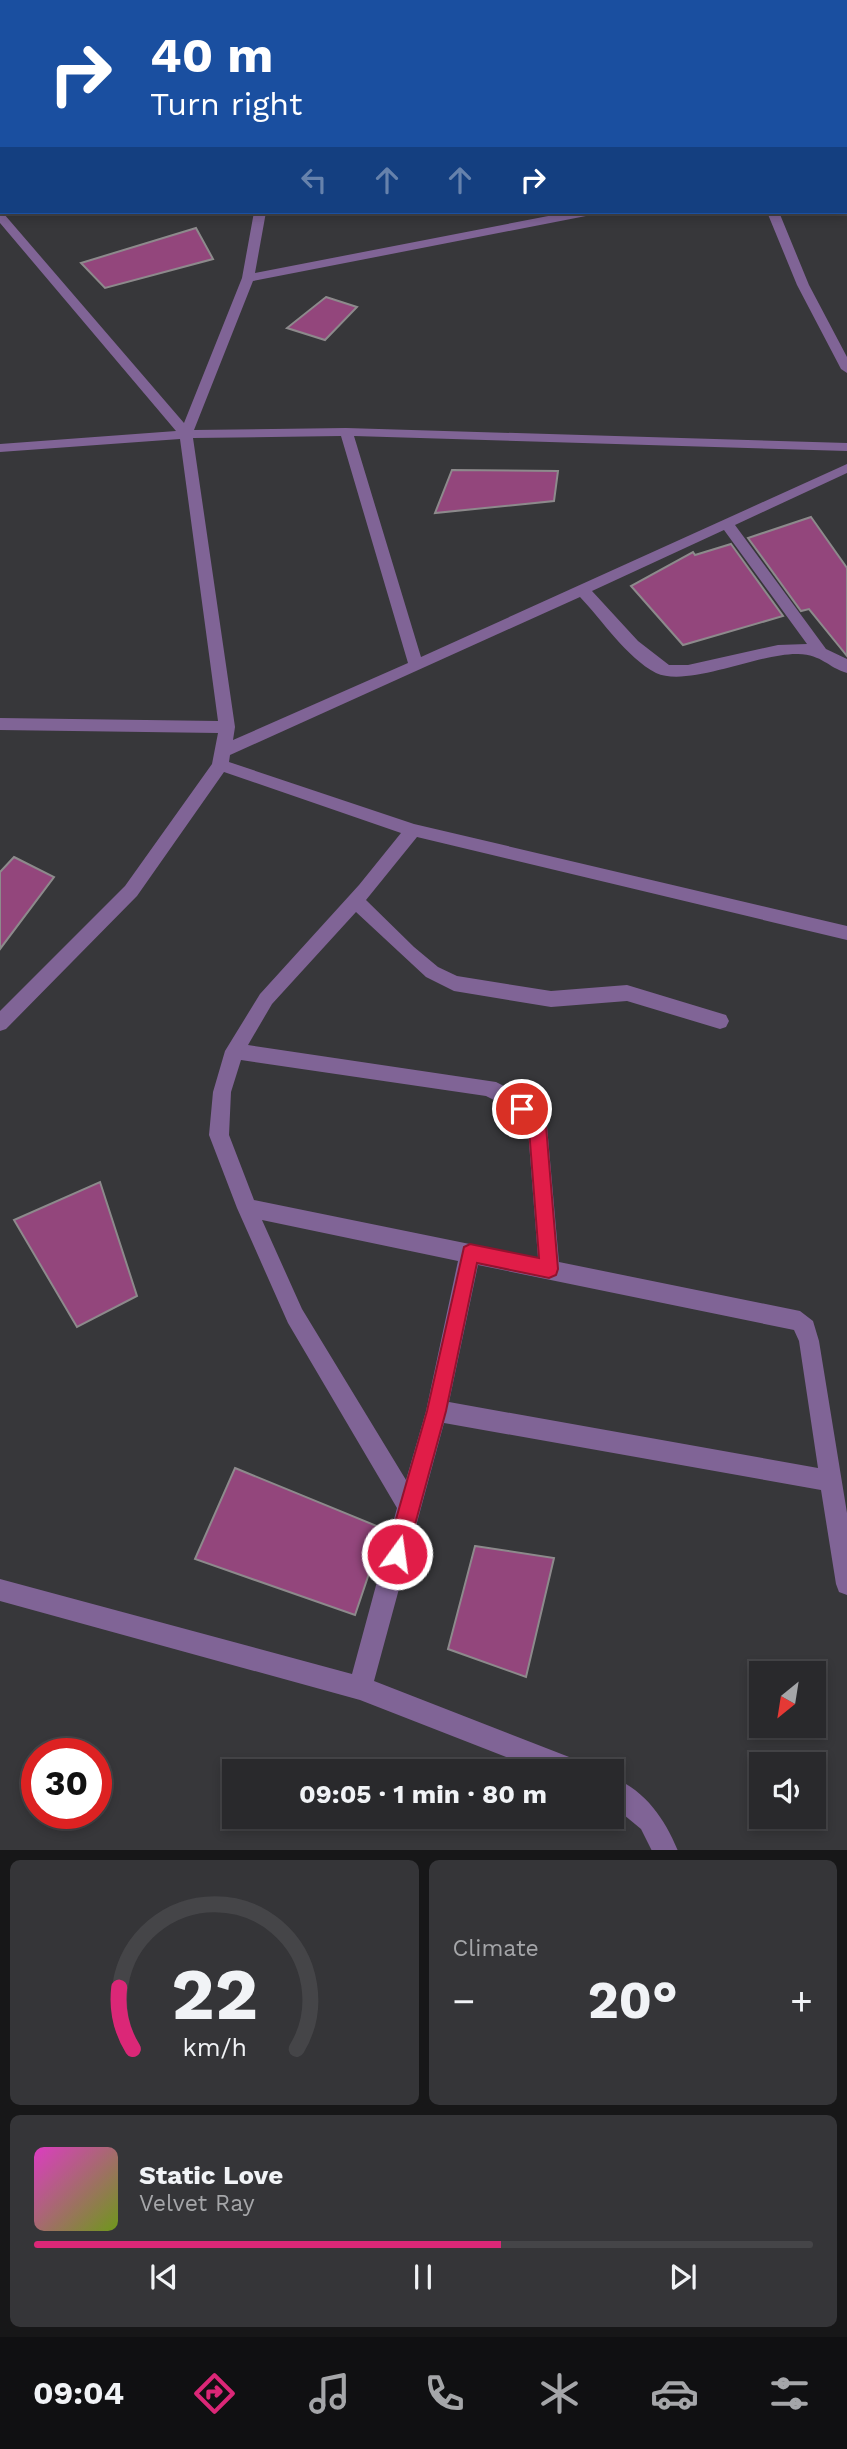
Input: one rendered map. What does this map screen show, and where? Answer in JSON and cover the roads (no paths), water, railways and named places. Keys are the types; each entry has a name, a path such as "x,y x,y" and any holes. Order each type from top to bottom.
{"street":[{"path":"0,1023 17,1002 131,891 222,758 227,727 186,434 248,278 260,214"},
{"path":"248,278 576,214"},
{"path":"775,214 803,285 847,369"},
{"path":"0,216 186,434"},
{"path":"346,432 416,666"},
{"path":"0,448 186,434 346,432 847,447"},
{"path":"222,758 847,468"},
{"path":"726,523 820,651"},
{"path":"583,590 652,662 673,673 795,649 820,651 836,656 847,667"},
{"path":"0,724 227,727"},
{"path":"222,758 413,830 847,933"},
{"path":"408,1506 295,1316 247,1208 219,1135 222,1092 234,1051 265,999 355,900 413,830"},
{"path":"355,900 408,952 432,972 454,983 551,999 627,993 720,1021"},
{"path":"234,1051 489,1088 507,1097 537,1126 549,1269"},
{"path":"247,1208 800,1321 806,1328 809,1341 847,1584"},
{"path":"360,1688 436,1411 470,1253"},
{"path":"436,1411 831,1481"},
{"path":"0,1590 360,1688 542,1759"},
{"path":"624,1799 650,1820 666,1850"}]}
